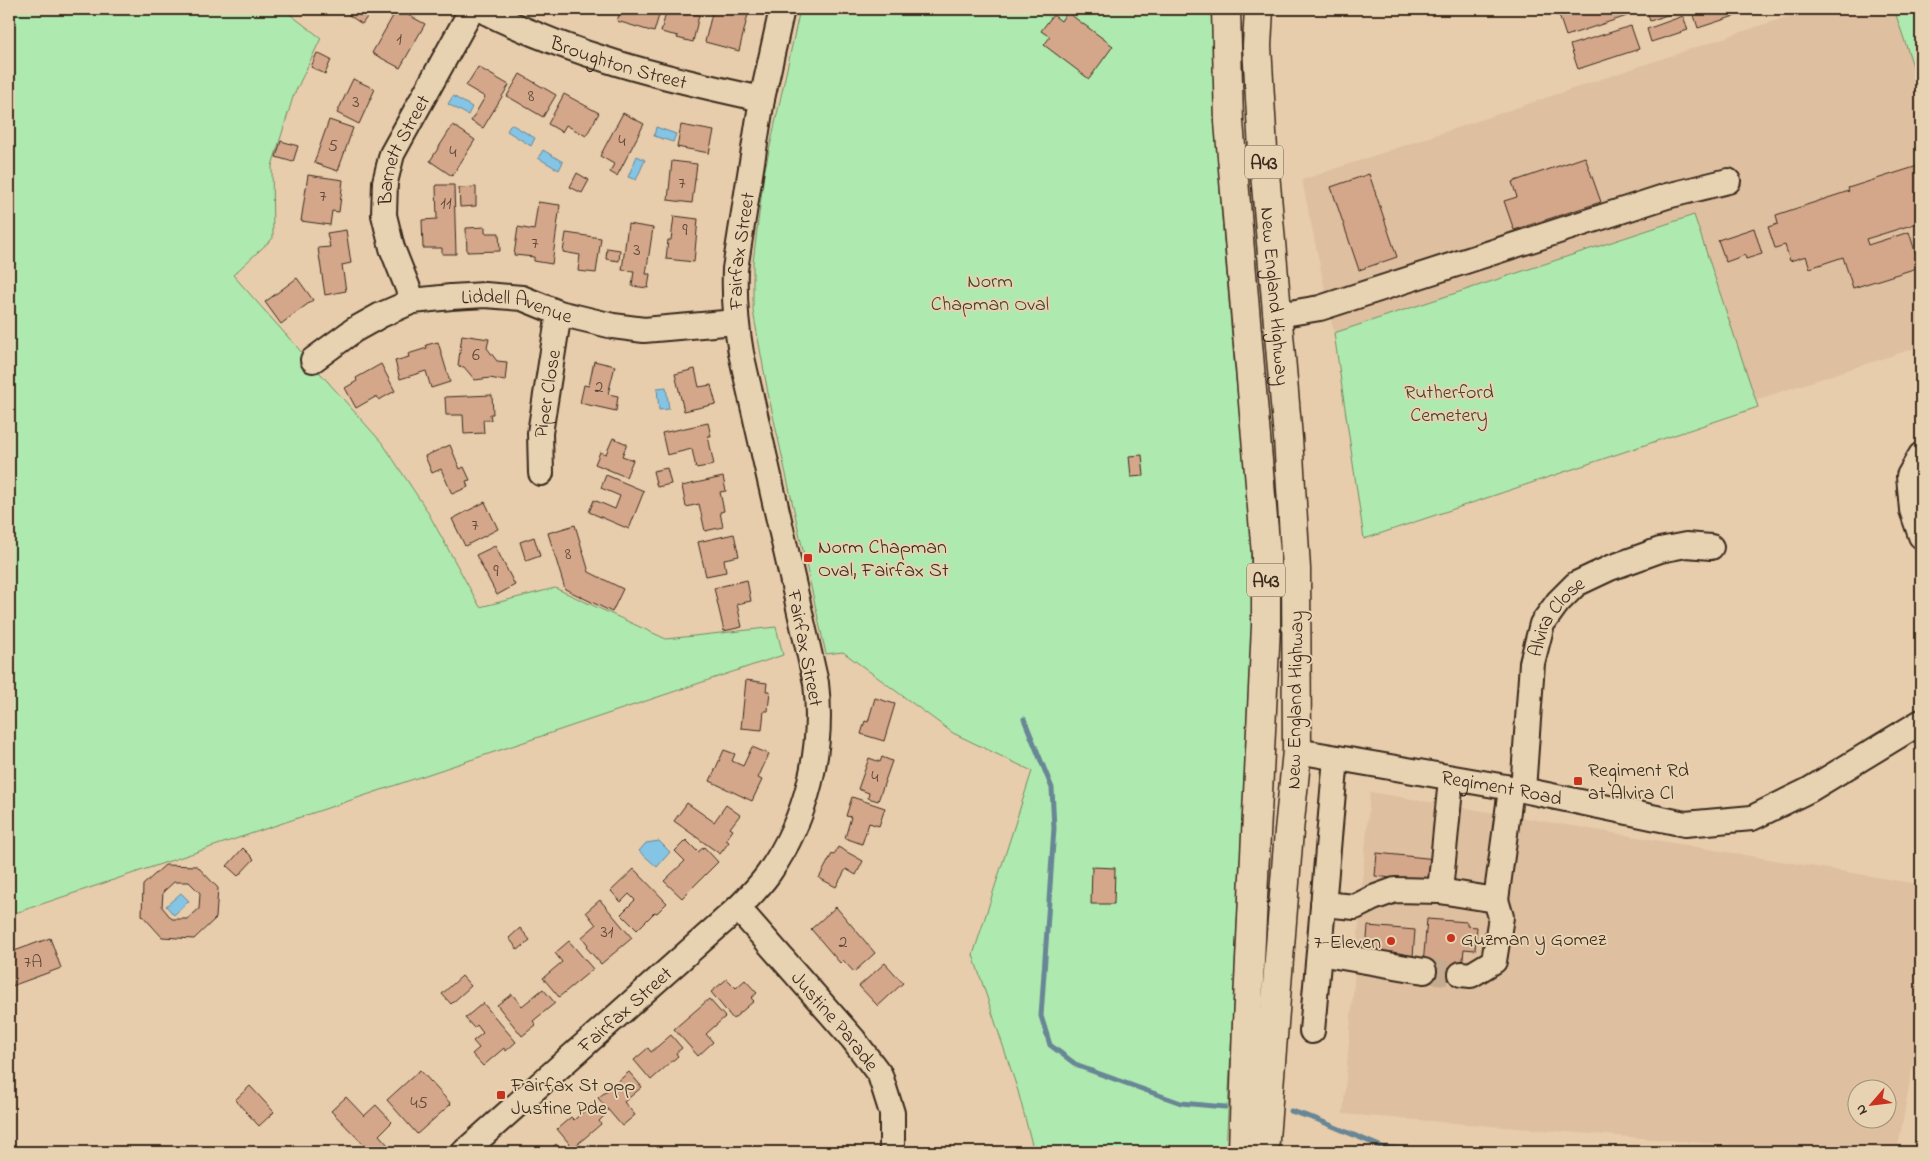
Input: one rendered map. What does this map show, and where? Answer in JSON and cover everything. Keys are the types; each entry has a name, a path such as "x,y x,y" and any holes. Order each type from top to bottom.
{"highway":[{"name":"New England Highway","path":"1226,9 1229,122 1266,554 1266,626 1243,1152"},
{"name":"New England Highway","path":"1259,9 1257,46 1263,150 1278,315 1296,569 1297,751 1284,880 1264,1152"},
{"path":"1242,279 1260,303 1278,315"},
{"path":"1254,877 1268,841 1274,769 1278,759 1286,751 1297,751"}],"street":[{"name":"Barnett Street","path":"413,301 392,248 384,215 385,182 392,154 472,9"},
{"name":"Broughton Street","path":"480,9 506,22 589,56 677,81 762,99"},
{"name":"Fairfax Street","path":"464,1152 738,908 768,874 792,833 801,810 816,754 819,706 816,683 741,353 736,322 735,269 762,99 782,9"},
{"path":"1278,315 1320,308 1493,254 1667,196 1728,181"},
{"name":"Liddell Avenue","path":"313,360 354,330 381,315 413,301 451,296 522,298 559,313 613,326 644,330 736,322"},
{"name":"Piper Close","path":"541,473 540,433 559,313"},
{"path":"1921,455 1909,476 1912,510 1921,536"},
{"name":"Alvira Close","path":"1470,972 1494,961 1501,917 1496,900 1502,851 1517,790 1532,663 1542,624 1558,602 1576,584 1610,568 1660,550 1686,545 1710,547"},
{"name":"Regiment Road","path":"1297,751 1517,790 1685,824 1752,818 1809,790 1921,722"},
{"path":"1312,1031 1336,758"},
{"path":"1440,891 1451,778"},
{"path":"1323,904 1355,907 1372,898 1395,890 1440,891 1496,900"},
{"name":"Justine Parade","path":"738,908 854,1039 880,1075 892,1113 892,1152"},
{"path":"1319,953 1424,971"}],"shaded area":[{"path":"1810,9 1894,9 1921,90 1921,346 1755,400 1693,215 1334,333 1302,180"},
{"path":"1370,792 1917,884 1921,896 1921,1021 1897,1152 1816,1152 1343,1114"}],"green space":[{"path":"9,9 283,9 321,38 293,97 272,166 273,238 233,275 383,444 426,509 480,607 555,588 666,639 776,627 783,655 9,915"},
{"name":"Norm Chapman Oval","path":"800,9 1213,9 1220,194 1234,361 1250,509 1252,617 1226,1152 1034,1152 1018,1091 973,955 1032,771 953,733 843,652 826,654 768,393 753,311 753,262 764,174"},
{"path":"1894,9 1921,9 1921,90"},
{"name":"Rutherford Cemetery","path":"1694,215 1758,407 1364,539 1334,333"}],"water":[{"path":"453,96 472,107 468,115 448,104"},
{"path":"511,124 535,138 531,146 507,131"},
{"path":"656,127 676,134 673,142 654,136"},
{"path":"543,150 563,162 559,170 538,158"},
{"path":"637,156 645,160 636,180 628,177"},
{"path":"666,387 669,409 659,410 657,388"},
{"path":"659,841 670,852 657,867 639,851 646,843"},
{"path":"181,893 189,901 174,915 166,906"}],"building":[{"path":"345,9 373,9 362,24 343,11"},
{"path":"397,9 425,24 400,68 372,53"},
{"path":"582,9 594,9 593,13"},
{"path":"621,9 648,9 660,12 654,32 617,21"},
{"path":"667,9 699,15 693,42 661,32"},
{"path":"713,9 749,10 739,51 705,42"},
{"path":"1568,9 1625,9 1627,16 1566,36 1558,12"},
{"path":"1646,9 1673,9 1675,12 1650,21"},
{"path":"1692,9 1756,9 1698,28"},
{"path":"1067,12 1113,46 1089,79 1044,45 1050,37 1041,31 1053,15 1061,21"},
{"path":"1683,16 1688,30 1651,42 1647,29"},
{"path":"1631,26 1639,49 1578,69 1570,45"},
{"path":"317,53 331,60 325,74 311,67"},
{"path":"478,67 509,85 483,128 471,121 485,97 466,86"},
{"path":"520,74 556,95 543,117 507,96"},
{"path":"353,79 375,89 359,124 337,113"},
{"path":"564,94 599,113 586,136 566,125 562,132 548,124"},
{"path":"623,113 644,124 617,176 610,172 614,164 600,156"},
{"path":"329,120 353,128 338,171 314,163"},
{"path":"453,125 475,140 452,176 430,161"},
{"path":"681,125 714,131 709,153 677,147"},
{"path":"281,141 298,146 293,162 276,157"},
{"path":"1585,157 1601,202 1514,230 1504,201 1517,197 1512,182"},
{"path":"672,161 697,164 692,203 668,200"},
{"path":"1921,165 1921,222 1866,239 1868,245 1909,232 1920,267 1853,288 1843,257 1810,268 1806,256 1790,261 1785,245 1775,248 1768,227 1778,224 1776,215 1849,191 1848,188"},
{"path":"577,173 589,180 582,193 570,187"},
{"path":"1369,174 1397,257 1359,270 1331,187"},
{"path":"308,175 343,180 339,212 332,211 330,225 301,221"},
{"path":"436,185 454,185 456,254 442,254 442,248 423,248 422,220 437,219"},
{"path":"476,187 476,206 460,207 459,188"},
{"path":"538,202 560,205 552,264 534,261 534,257 514,255 518,227 534,230"},
{"path":"674,216 698,219 694,262 666,259 668,240 671,240"},
{"path":"628,224 653,228 646,274 650,274 648,288 632,286 634,271 622,270"},
{"path":"485,227 485,233 499,233 500,251 467,252 466,228"},
{"path":"1754,228 1762,254 1746,259 1745,255 1726,262 1718,240"},
{"path":"346,230 351,263 342,265 346,291 325,295 318,248 330,247 327,233"},
{"path":"566,233 601,238 596,273 578,271 580,255 563,252"},
{"path":"607,248 620,250 619,261 606,259"},
{"path":"297,278 313,300 281,324 265,302"},
{"path":"462,335 489,339 487,348 497,361 507,362 505,381 490,378 475,380 464,367 458,366"},
{"path":"438,342 450,382 431,388 426,371 400,379 395,361 409,357 408,354 427,348 426,345"},
{"path":"594,361 615,366 608,394 618,396 616,411 580,403 584,385 589,386"},
{"path":"381,364 395,391 379,400 377,396 356,408 345,388 357,381 356,378"},
{"path":"695,369 699,387 711,385 716,404 684,411 675,374"},
{"path":"492,395 493,414 490,414 491,420 483,420 484,433 464,434 463,415 446,415 445,397"},
{"path":"708,423 711,436 708,436 714,465 696,468 692,449 667,455 662,433"},
{"path":"613,438 627,444 622,456 633,460 626,477 595,464 600,452 606,454"},
{"path":"450,445 460,469 464,467 470,480 466,481 468,487 452,494 441,469 432,473 425,456"},
{"path":"1142,455 1144,476 1131,477 1129,456"},
{"path":"667,468 671,484 657,487 653,471"},
{"path":"606,475 644,491 629,529 589,512 594,500 615,509 620,496 601,488"},
{"path":"723,477 726,491 720,492 724,511 720,512 723,527 705,531 699,504 686,507 682,486"},
{"path":"485,502 498,529 465,546 452,519"},
{"path":"575,525 589,572 623,589 612,612 565,589 548,533"},
{"path":"734,534 739,556 724,559 726,572 706,576 698,542"},
{"path":"534,537 540,556 526,561 520,542"},
{"path":"495,546 515,585 497,595 476,555"},
{"path":"747,580 751,601 737,604 742,627 724,631 714,588"},
{"path":"746,680 767,683 766,691 770,691 768,711 764,711 762,730 741,728"},
{"path":"875,698 895,704 884,741 861,734 865,721 868,722"},
{"path":"752,747 769,754 758,778 762,780 752,801 710,781 724,750 735,754 732,761 743,766"},
{"path":"882,757 892,761 878,801 868,798 869,793 858,789 869,758 880,762"},
{"path":"852,797 885,808 879,826 869,823 862,844 845,838 851,817 846,816"},
{"path":"687,803 714,822 726,805 740,815 730,828 733,830 726,840 729,842 720,854 674,821"},
{"path":"686,840 698,852 704,847 718,862 682,898 664,881 685,861 675,851"},
{"path":"838,847 863,861 856,875 846,869 836,887 819,878"},
{"path":"243,848 254,859 238,876 227,866"},
{"path":"1377,853 1436,859 1434,883 1375,876"},
{"path":"165,865 197,866 218,888 216,918 194,939 162,937 142,915 143,885","holes":["174,882 189,882 200,893 199,909 187,919 172,919 162,907 163,892"]},
{"path":"1092,867 1115,868 1114,904 1091,904"},
{"path":"634,869 667,903 637,930 621,914 635,900 629,894 621,902 611,891"},
{"path":"600,900 632,938 601,964 586,947 588,945 582,937 596,925 586,912"},
{"path":"836,907 875,953 854,972 843,960 840,963 811,929"},
{"name":"Guzman y Gomez","path":"1427,919 1467,922 1467,926 1477,927 1475,950 1464,949 1462,969 1423,965"},
{"name":"7-Eleven","path":"1368,926 1415,930 1413,956 1366,952"},
{"path":"520,928 530,940 518,950 509,938"},
{"path":"50,938 61,968 9,987 9,953"},
{"path":"569,941 593,969 559,997 543,978 562,962 555,953"},
{"path":"885,963 903,983 878,1006 859,986"},
{"path":"1424,965 1461,969 1460,981 1423,977"},
{"path":"462,976 471,986 451,1004 442,994"},
{"path":"727,979 736,988 745,980 757,993 751,998 754,1001 733,1019 711,992"},
{"path":"543,989 555,1003 533,1021 536,1025 522,1036 497,1005 512,994 522,1006"},
{"path":"709,999 725,1017 706,1034 713,1042 698,1056 674,1029"},
{"path":"483,1003 516,1042 506,1051 504,1048 483,1066 472,1054 479,1048 473,1041 483,1033 477,1025 474,1028 465,1018"},
{"path":"671,1035 682,1048 676,1053 678,1056 651,1080 634,1060 648,1048 651,1052"},
{"path":"420,1070 451,1104 417,1134 387,1100"},
{"path":"629,1072 642,1087 624,1102 635,1115 622,1126 598,1098"},
{"path":"250,1086 274,1112 259,1126 235,1100"},
{"path":"346,1097 364,1116 376,1105 392,1122 379,1135 389,1146 383,1152 371,1152 331,1111"},
{"path":"593,1103 604,1116 599,1121 601,1124 573,1148 557,1129 571,1117 574,1120"},
{"path":"556,1144 562,1152 547,1152"}],"waterway":[{"path":"1024,719 1052,788 1054,828 1041,1016 1050,1045 1078,1066 1181,1103 1225,1107"},
{"path":"1291,1111 1316,1119 1382,1147 1437,1152"}],"tunnel":[{"path":"1424,971 1461,974"}],"place":[{"name":"Norm Chapman Oval, Fairfax St","path":"808,558"},
{"name":"Regiment Rd at Alvira Cl","path":"1578,781"},
{"name":"Guzman y Gomez","path":"1451,938"},
{"name":"7-Eleven","path":"1391,941"},
{"name":"Fairfax St opp Justine Pde","path":"501,1095"}]}
